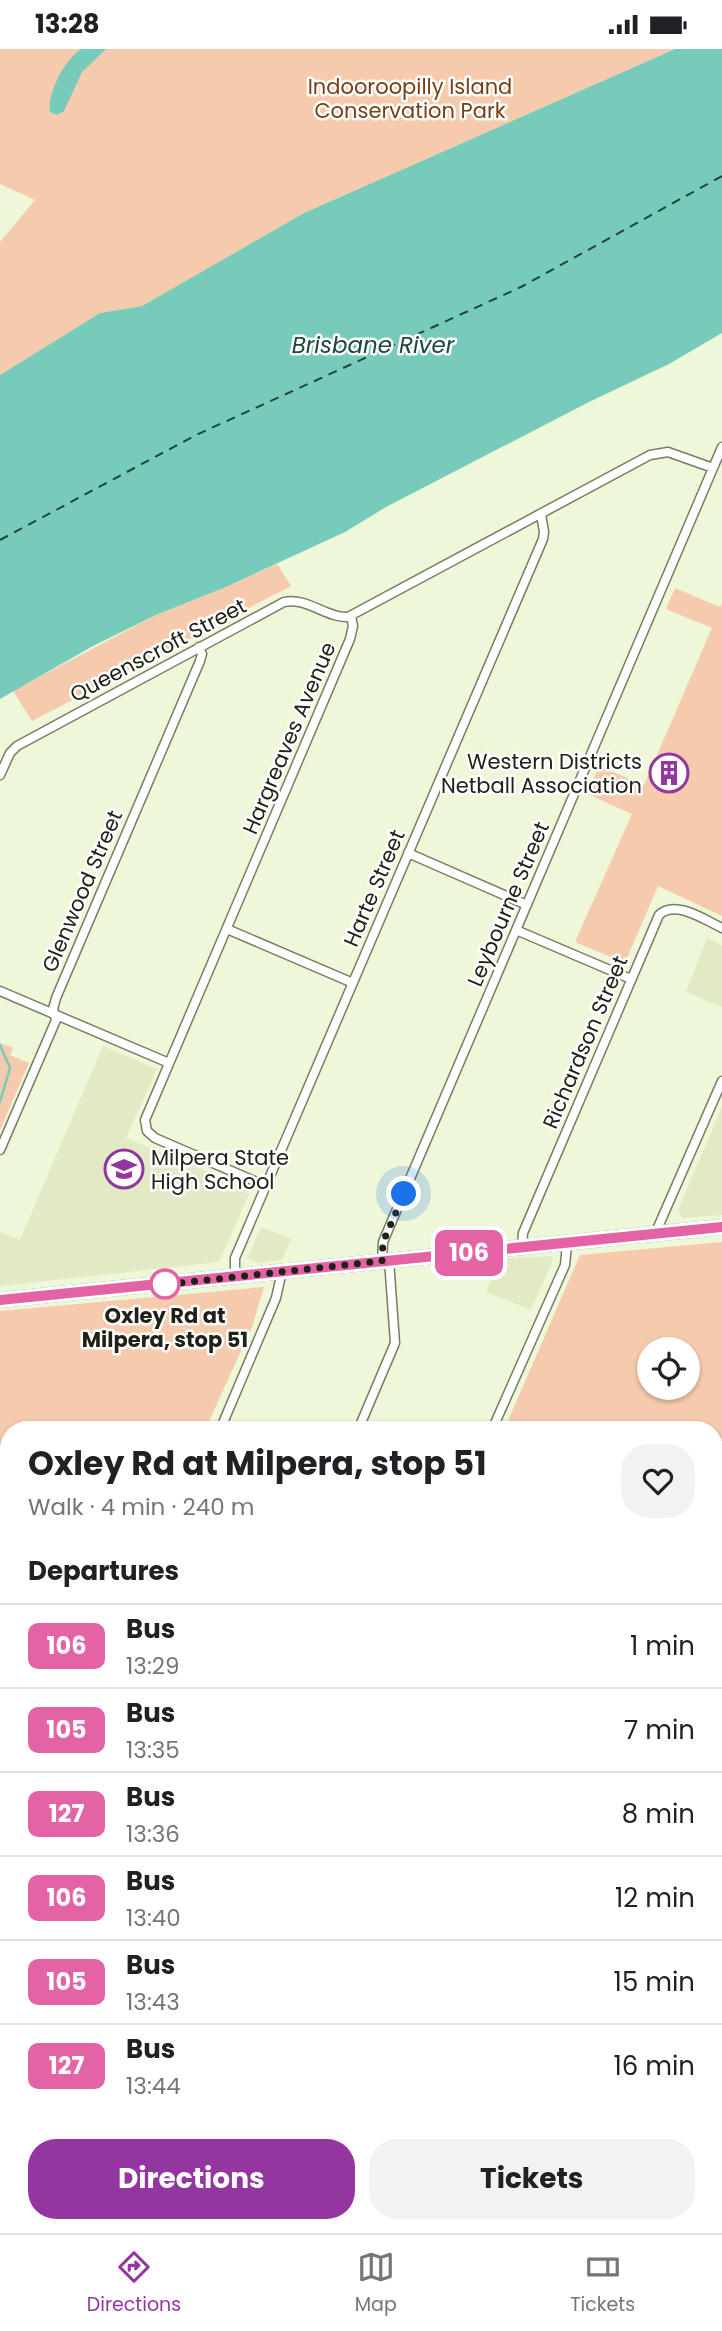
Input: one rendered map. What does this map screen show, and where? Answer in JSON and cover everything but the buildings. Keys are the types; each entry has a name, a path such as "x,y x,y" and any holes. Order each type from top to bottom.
{"main road":[{"path":"0,1300 722,1227"}],"street":[{"name":"Leybourne Street","path":"362,1421 395,1343 383,1242 722,447"},
{"path":"351,616 657,452 668,452 713,468"},
{"name":"Harte Street","path":"235,1277 235,1258 543,539 541,514"},
{"name":"Queenscroft Street","path":"0,775 14,748 289,600 299,601 336,616 351,616"},
{"name":"Hargreaves Avenue","path":"266,1186 155,1138 147,1131 145,1124 351,639 351,616"},
{"name":"Glenwood Street","path":"0,1150 56,1020 53,1006 56,997 200,661 202,654 199,647"},
{"path":"408,853 527,905"},
{"name":"Richardson Street","path":"522,1248 523,1233 657,918 664,911 677,908 722,928"},
{"path":"227,929 353,983"},
{"path":"516,930 631,979"},
{"path":"0,991 169,1063"},
{"path":"655,1234 722,1081"},
{"path":"496,1421 565,1265 568,1244"},
{"path":"224,1421 276,1298 282,1271"}],"shaded area":[{"path":"707,938 722,946 722,1007 686,992"},
{"name":"Milpera State High School","path":"103,1046 157,1069 126,1138 246,1188 249,1194 219,1262 0,1286 0,1232 20,1240"},
{"path":"722,1107 722,1215 682,1218 678,1210"},
{"path":"261,1227 291,1239 282,1260 260,1263 247,1259"},
{"path":"551,1256 553,1260 531,1310 486,1292 499,1259"}],"green space":[{"name":"Indooroopilly Island Conservation Park","path":"0,49 675,49 304,213 142,306 100,313 0,375 0,242 35,200 0,184"},
{"path":"277,564 291,586 32,721 13,691 156,615"},
{"path":"675,588 720,607 722,603 722,916 658,886 625,963 575,942 632,814 587,794 599,766 644,785 712,628 666,609"},
{"path":"0,1043 13,1048 10,1055 29,1063 0,1130"},
{"path":"722,1242 722,1421 508,1421 580,1255"},
{"path":"264,1287 252,1327 209,1421 0,1421 0,1311"}],"water":[{"path":"81,49 106,49 82,72 64,111 57,115 50,112 54,86 69,60"},
{"name":"Brisbane River","path":"675,49 722,49 722,333 669,364 589,402 386,507 345,532 226,587 156,615 93,646 0,699 0,375 100,313 142,306 304,213"}],"waterway":[{"path":"0,1045 10,1068 0,1102"}],"ferry route":[{"path":"0,540 196,435 521,287 722,176"}],"bus line":[{"name":"106","path":"0,1300 722,1227"}],"place":[{"name":"Western Districts Netball Association","path":"669,773"},
{"name":"Milpera State High School","path":"124,1169"},
{"name":"Oxley Rd at Milpera, stop 51","path":"165,1284"}],"route":[{"path":"165,1284 161,1285 382,1261 383,1242 404,1194"}]}
